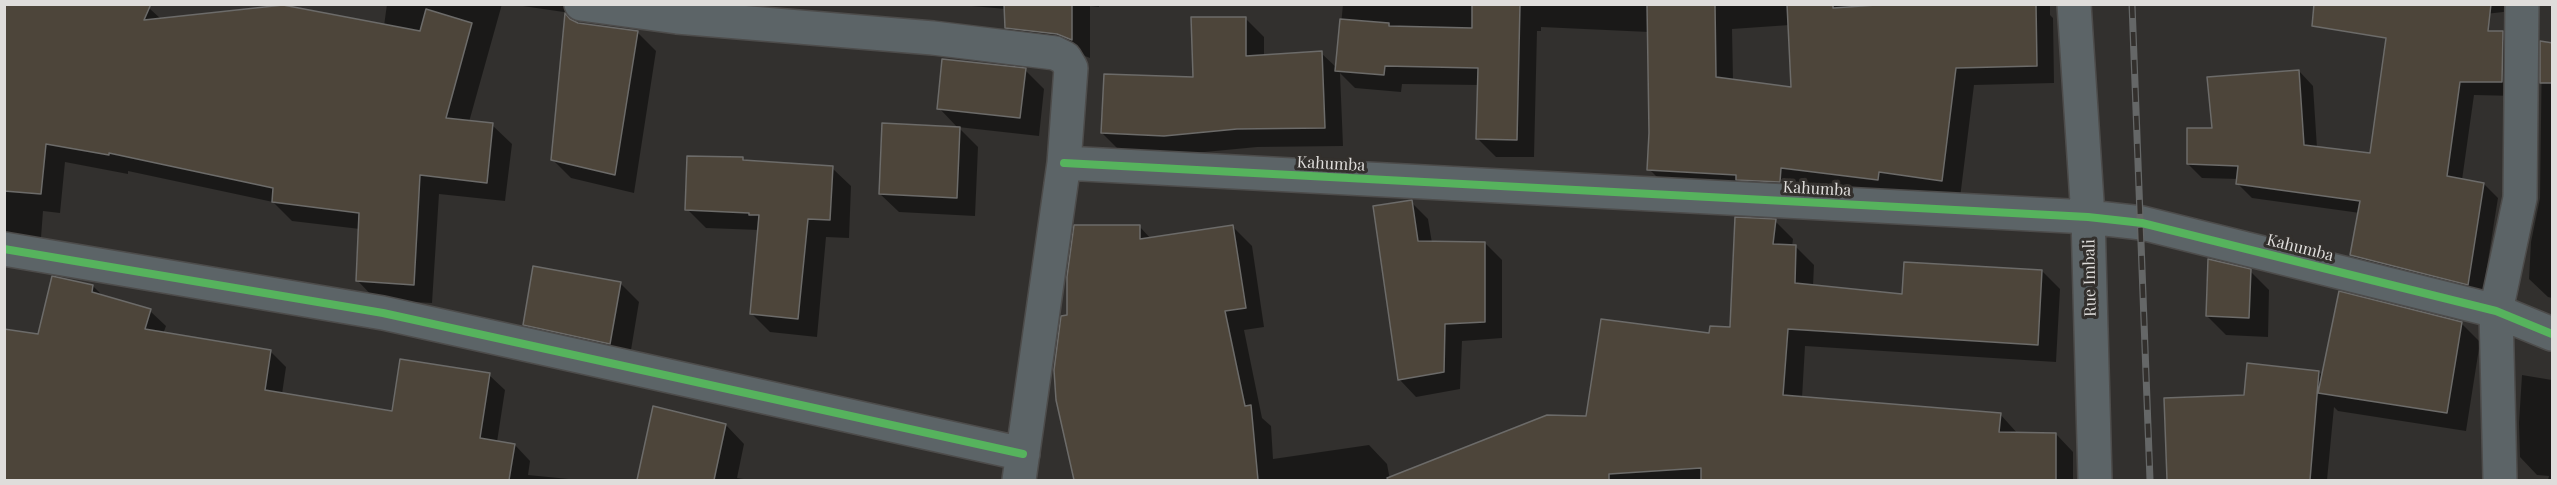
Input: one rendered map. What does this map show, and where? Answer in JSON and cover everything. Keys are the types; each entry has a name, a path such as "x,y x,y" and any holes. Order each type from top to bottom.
{"street":[{"path":"4,249 383,313 1021,467 1064,163 1071,68 1065,58 1055,54 933,38 677,17 581,4"},
{"name":"Rue Imbali","path":"2074,4 2088,217 2095,480"},
{"path":"2500,480 2496,310 2520,198 2522,4"},
{"name":"Kahumba","path":"1064,163 2088,217 2142,223 2496,310 2553,334"}],"building":[{"path":"4,4 151,4 144,20 283,5 420,31 426,9 472,23 446,118 493,123 487,183 420,175 414,285 356,281 359,213 272,202 273,188 109,153 109,155 46,144 41,194 4,191"},
{"path":"1004,4 1072,4 1072,40 1057,34 1005,28"},
{"path":"1472,4 1520,4 1517,140 1476,139 1478,68 1385,66 1384,75 1335,71 1340,19 1389,23 1389,26 1472,28"},
{"path":"1647,4 1715,4 1716,77 1791,87 1787,4 1833,4 1833,8 1891,4 2036,4 2037,66 1956,68 1942,181 1879,172 1878,180 1781,168 1780,182 1736,180 1736,175 1647,170 1649,133"},
{"path":"2314,4 2491,4 2488,31 2503,31 2502,82 2460,82 2447,176 2484,183 2468,285 2350,255 2360,201 2236,184 2238,166 2187,164 2187,128 2212,128 2207,77 2299,70 2304,145 2370,153 2386,38 2312,26"},
{"path":"565,13 578,23 638,31 615,175 551,160"},
{"path":"1191,17 1246,17 1246,56 1322,51 1325,128 1237,129 1164,136 1101,133 1104,74 1193,77"},
{"path":"2540,41 2553,43 2553,83 2540,83"},
{"path":"942,59 1026,68 1020,118 937,109"},
{"path":"882,123 960,127 957,198 879,194"},
{"path":"687,156 743,157 743,160 833,166 830,220 808,219 798,319 750,314 759,215 685,210"},
{"path":"1412,200 1418,241 1485,242 1485,322 1445,324 1444,372 1398,380 1373,206"},
{"path":"1735,217 1776,219 1773,244 1796,245 1795,283 1902,294 1904,262 2042,270 2038,345 1788,329 1783,395 2001,413 1999,432 2056,433 2056,480 1701,480 1701,468 1609,474 1609,480 1388,480 1387,478 1547,415 1586,416 1601,319 1709,333 1710,326 1730,327"},
{"path":"1074,225 1140,225 1140,239 1233,225 1246,308 1225,311 1245,406 1251,405 1258,480 1074,480 1056,400 1054,370 1061,316 1067,315 1067,277"},
{"path":"2208,259 2251,269 2249,318 2206,316"},
{"path":"533,266 621,282 610,344 523,325"},
{"path":"52,276 93,285 92,292 151,309 145,329 271,350 265,390 392,411 400,359 490,373 480,438 515,444 509,480 4,480 4,329 38,334"},
{"path":"2339,291 2462,322 2447,413 2318,393"},
{"path":"2247,363 2319,371 2310,480 2167,480 2164,398 2244,395"},
{"path":"653,406 726,424 714,480 637,480"}],"railway":[{"path":"2132,4 2150,480"}],"cycle path":[{"path":"1064,163 2088,217 2142,223 2496,311 2552,334"},
{"path":"4,249 383,313 1023,454"}]}
